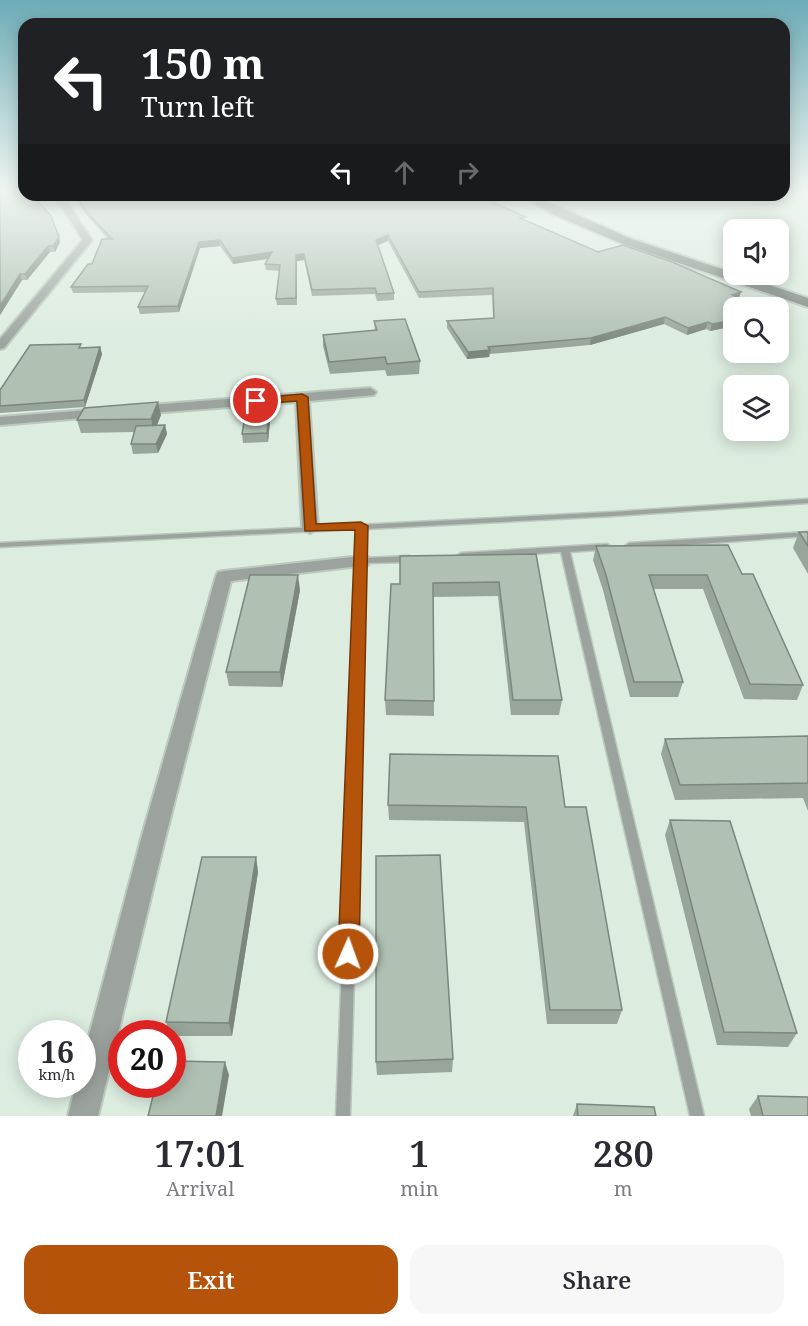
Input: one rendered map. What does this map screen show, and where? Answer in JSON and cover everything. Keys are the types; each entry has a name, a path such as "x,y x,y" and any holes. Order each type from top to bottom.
{"main road":[{"path":"632,243 808,303"}],"street":[{"path":"0,346 85,243"},
{"path":"0,421 370,392"},
{"path":"302,397 310,528"},
{"path":"83,1116 153,839 224,576 362,561"}],"lane":[{"path":"0,545 613,514 808,501"},
{"path":"343,1116 362,561 361,526"},
{"path":"446,557 808,534"},
{"path":"565,550 697,1116"},
{"path":"362,561 422,558"}],"building":[{"path":"0,243 55,243 53,246 48,246 25,274 20,274 0,306"},
{"path":"100,243 199,243 178,306 138,307 148,286 71,287 88,264 92,264"},
{"path":"222,243 377,243 394,293 377,294 375,288 312,290 304,254 296,255 296,298 276,299 280,265 265,264 272,252 232,258"},
{"path":"392,243 578,243 598,252 623,245 672,262 741,292 732,295 736,297 723,297 723,322 712,324 708,322 688,328 665,317 591,338 488,347 490,350 468,352 447,321 494,318 493,288 419,292"},
{"path":"405,319 420,361 387,364 385,357 329,362 323,335 377,330 374,321"},
{"path":"81,344 79,348 100,347 84,400 0,406 0,390 30,345"},
{"path":"158,402 151,419 77,420 84,408"},
{"path":"270,402 267,433 242,434 247,405"},
{"path":"165,425 156,444 131,444 136,426"},
{"path":"799,532 808,532 808,546"},
{"path":"728,545 742,574 753,574 803,685 750,684 707,575 649,575 683,682 634,682 606,575 596,546"},
{"path":"536,554 562,700 513,700 499,582 433,583 434,701 385,700 391,584 400,584 400,556"},
{"path":"250,575 298,575 280,672 226,672"},
{"path":"808,736 808,783 680,785 665,739"},
{"path":"390,754 558,756 565,807 586,807 622,1010 550,1010 526,807 388,805"},
{"path":"670,820 730,821 797,1033 724,1032"},
{"path":"440,855 453,1059 376,1062 376,856"},
{"path":"202,857 256,857 229,1023 166,1020"},
{"path":"186,1061 225,1062 216,1116 148,1116 152,1098 186,1098"},
{"path":"758,1096 808,1097 808,1116 763,1116"},
{"path":"577,1104 654,1107 656,1116 578,1116"}],"route":[{"path":"256,401 302,397 310,528 361,526 362,561 348,954"}]}
